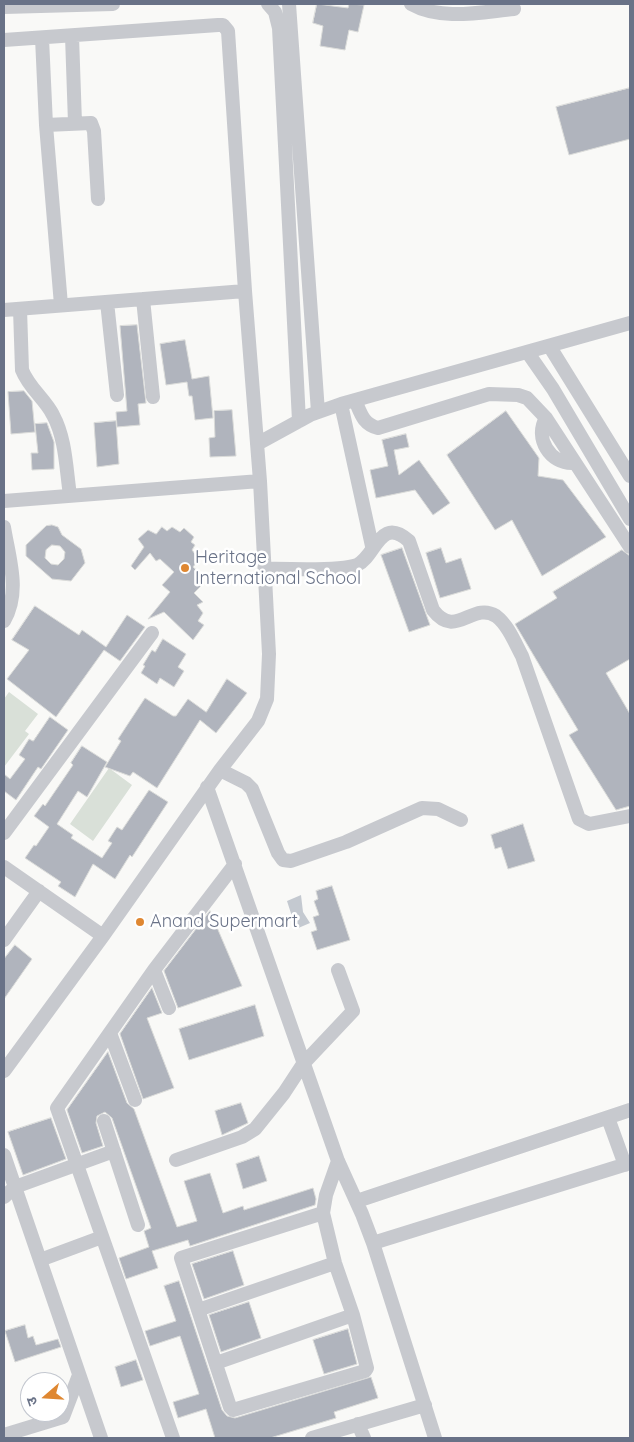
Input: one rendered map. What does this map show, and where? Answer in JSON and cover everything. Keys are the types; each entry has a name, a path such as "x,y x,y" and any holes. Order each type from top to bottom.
{"street":[{"path":"4,7 113,4"},
{"path":"268,4 275,12 279,28 299,421"},
{"path":"288,4 318,412"},
{"path":"411,4 428,11 443,13 514,9"},
{"path":"4,40 218,25 223,25 227,28 260,481 269,654 267,699 258,721 220,770 103,936 4,1071"},
{"path":"72,36 75,123"},
{"path":"42,38 46,125 61,305"},
{"path":"46,125 86,122 93,126 98,200"},
{"path":"4,310 245,291"},
{"path":"143,299 153,397"},
{"path":"107,302 116,394"},
{"path":"20,309 22,370 25,378 53,414 58,426 70,495"},
{"path":"257,444 299,421 341,404 630,324"},
{"path":"550,347 630,476"},
{"path":"528,353 553,389 630,518"},
{"path":"355,400 363,420 369,426 378,428 463,401 501,393 527,398 546,418 541,427 541,434 549,453 564,463 573,463 630,548"},
{"path":"341,404 372,546"},
{"path":"4,502 70,495 260,481"},
{"path":"4,527 14,583 14,595 4,621"},
{"path":"265,569 347,567 357,564 366,558 372,546 381,537 393,533 402,534 410,541 433,610 440,620 448,623 480,612 488,613 497,617 512,637 522,656 579,819 588,824 630,816"},
{"path":"4,833 152,633"},
{"path":"220,770 246,783 252,789 278,853 286,861 291,861 346,842 422,808 438,809 461,820"},
{"path":"208,787 303,1064 338,1160 357,1201 373,1243 435,1438"},
{"path":"172,1438 57,1108 154,970 235,864"},
{"path":"4,867 103,936"},
{"path":"4,940 39,891"},
{"path":"154,970 169,1008"},
{"path":"176,1160 250,1133 284,1093 303,1064 353,1012 338,970"},
{"path":"110,1033 135,1100"},
{"path":"357,1201 630,1110"},
{"path":"373,1243 628,1164 608,1118"},
{"path":"104,1121 138,1225"},
{"path":"4,1197 14,1187 114,1152"},
{"path":"4,1155 101,1438"},
{"path":"323,1214 182,1256 181,1262 230,1407 235,1410 365,1371 368,1367 335,1263 323,1214 326,1195 338,1160"},
{"path":"40,1260 102,1237"},
{"path":"198,1310 335,1263"},
{"path":"216,1363 353,1315"},
{"path":"4,1435 63,1417 79,1375"},
{"path":"312,1438 425,1405"},
{"path":"358,1424 364,1438"}],"shaded area":[{"path":"9,692 38,714 25,731 29,734 4,767 4,699"},
{"path":"109,768 132,785 93,841 70,824"},
{"path":"301,895 303,912 310,923 296,929 287,901"}],"building":[{"path":"317,4 348,8 349,4 364,5 358,32 349,30 345,50 320,46 323,26 313,23"},
{"path":"630,88 630,139 569,155 556,107"},
{"path":"137,325 146,403 138,404 140,425 117,427 116,412 127,411 120,326"},
{"path":"185,340 192,379 209,376 213,418 195,420 192,396 189,396 187,382 166,385 160,344"},
{"path":"24,391 32,401 35,432 11,434 8,392"},
{"path":"232,410 236,456 210,457 209,438 215,437 214,411"},
{"path":"506,411 539,458 538,476 563,480 606,537 542,576 512,520 495,530 447,455"},
{"path":"116,421 119,464 97,467 94,423"},
{"path":"47,423 54,442 54,469 32,470 31,453 38,453 35,424"},
{"path":"406,434 409,447 394,450 399,475 419,460 450,503 433,515 415,490 376,498 370,470 388,466 382,440"},
{"path":"46,526 58,527 62,535 81,549 85,563 71,581 52,579 26,556 26,545","holes":["52,545 60,546 65,552 64,559 58,565 51,564 45,558 46,550"]},
{"path":"162,527 167,531 172,527 180,532 184,528 194,537 191,542 195,545 192,550 199,559 193,567 201,574 197,580 202,585 194,593 203,602 197,605 203,613 198,621 204,625 193,640 164,612 148,619 170,592 162,585 174,572 160,559 156,561 150,553 135,570 131,566 144,547 138,539 148,530 156,534"},
{"path":"402,548 430,625 409,632 381,555"},
{"path":"441,548 446,563 461,558 471,589 440,598 426,553"},
{"path":"622,550 630,556 630,659 606,673 630,714 630,806 616,810 569,735 578,730 515,624 557,598 553,592"},
{"path":"35,606 79,635 82,630 106,647 127,615 145,627 120,661 104,650 56,717 7,679 29,650 12,640"},
{"path":"163,639 186,654 178,667 184,671 174,687 160,678 157,684 141,673 145,666 143,665 152,650 155,652"},
{"path":"227,679 247,693 216,733 200,720 157,788 133,772 130,776 105,767 121,741 118,739 145,698 173,716 176,716 188,699 206,712"},
{"path":"50,717 68,730 41,769 38,767 16,800 4,791 4,774 10,779 25,759 19,755 29,739 33,741"},
{"path":"82,746 107,762 87,797 78,791 57,824 73,835 71,838 102,858 112,843 108,841 117,827 122,830 149,790 168,802 132,857 130,855 115,879 93,864 75,897 58,886 61,882 25,858 49,827 34,816 43,804 45,806 73,765 71,763"},
{"path":"523,824 535,861 508,869 501,847 495,849 491,835"},
{"path":"332,886 350,940 317,950 311,932 317,930 313,917 319,915 314,901 318,899 316,891"},
{"path":"210,911 242,986 178,1008 164,971"},
{"path":"15,945 32,959 4,999 4,959"},
{"path":"152,988 162,1013 147,1018 174,1088 143,1099 120,1034"},
{"path":"255,1005 264,1036 189,1060 179,1029"},
{"path":"108,1052 127,1103 134,1109 177,1227 197,1221 184,1181 210,1173 223,1213 243,1206 244,1210 313,1188 316,1199 315,1205 190,1246 188,1240 152,1251 158,1268 126,1279 119,1258 149,1247 144,1231 151,1228 112,1118 105,1112 97,1116 96,1123 103,1146 82,1153 67,1110"},
{"path":"241,1103 248,1123 222,1135 215,1111"},
{"path":"51,1118 66,1159 23,1175 8,1132"},
{"path":"259,1156 267,1181 243,1189 236,1164"},
{"path":"233,1251 244,1285 204,1299 192,1264"},
{"path":"179,1281 222,1410 227,1416 235,1418 371,1377 378,1398 334,1412 336,1418 270,1438 215,1438 206,1409 178,1418 173,1402 199,1394 180,1336 150,1346 145,1331 176,1321 164,1286"},
{"path":"249,1302 261,1338 221,1352 209,1315"},
{"path":"25,1325 28,1338 33,1336 36,1345 58,1339 61,1347 15,1362 5,1331"},
{"path":"348,1329 357,1364 324,1374 313,1340"},
{"path":"136,1360 143,1380 121,1387 115,1367"}],"place":[{"name":"Heritage International School","path":"185,568"},
{"name":"Anand Supermart","path":"140,922"}]}
